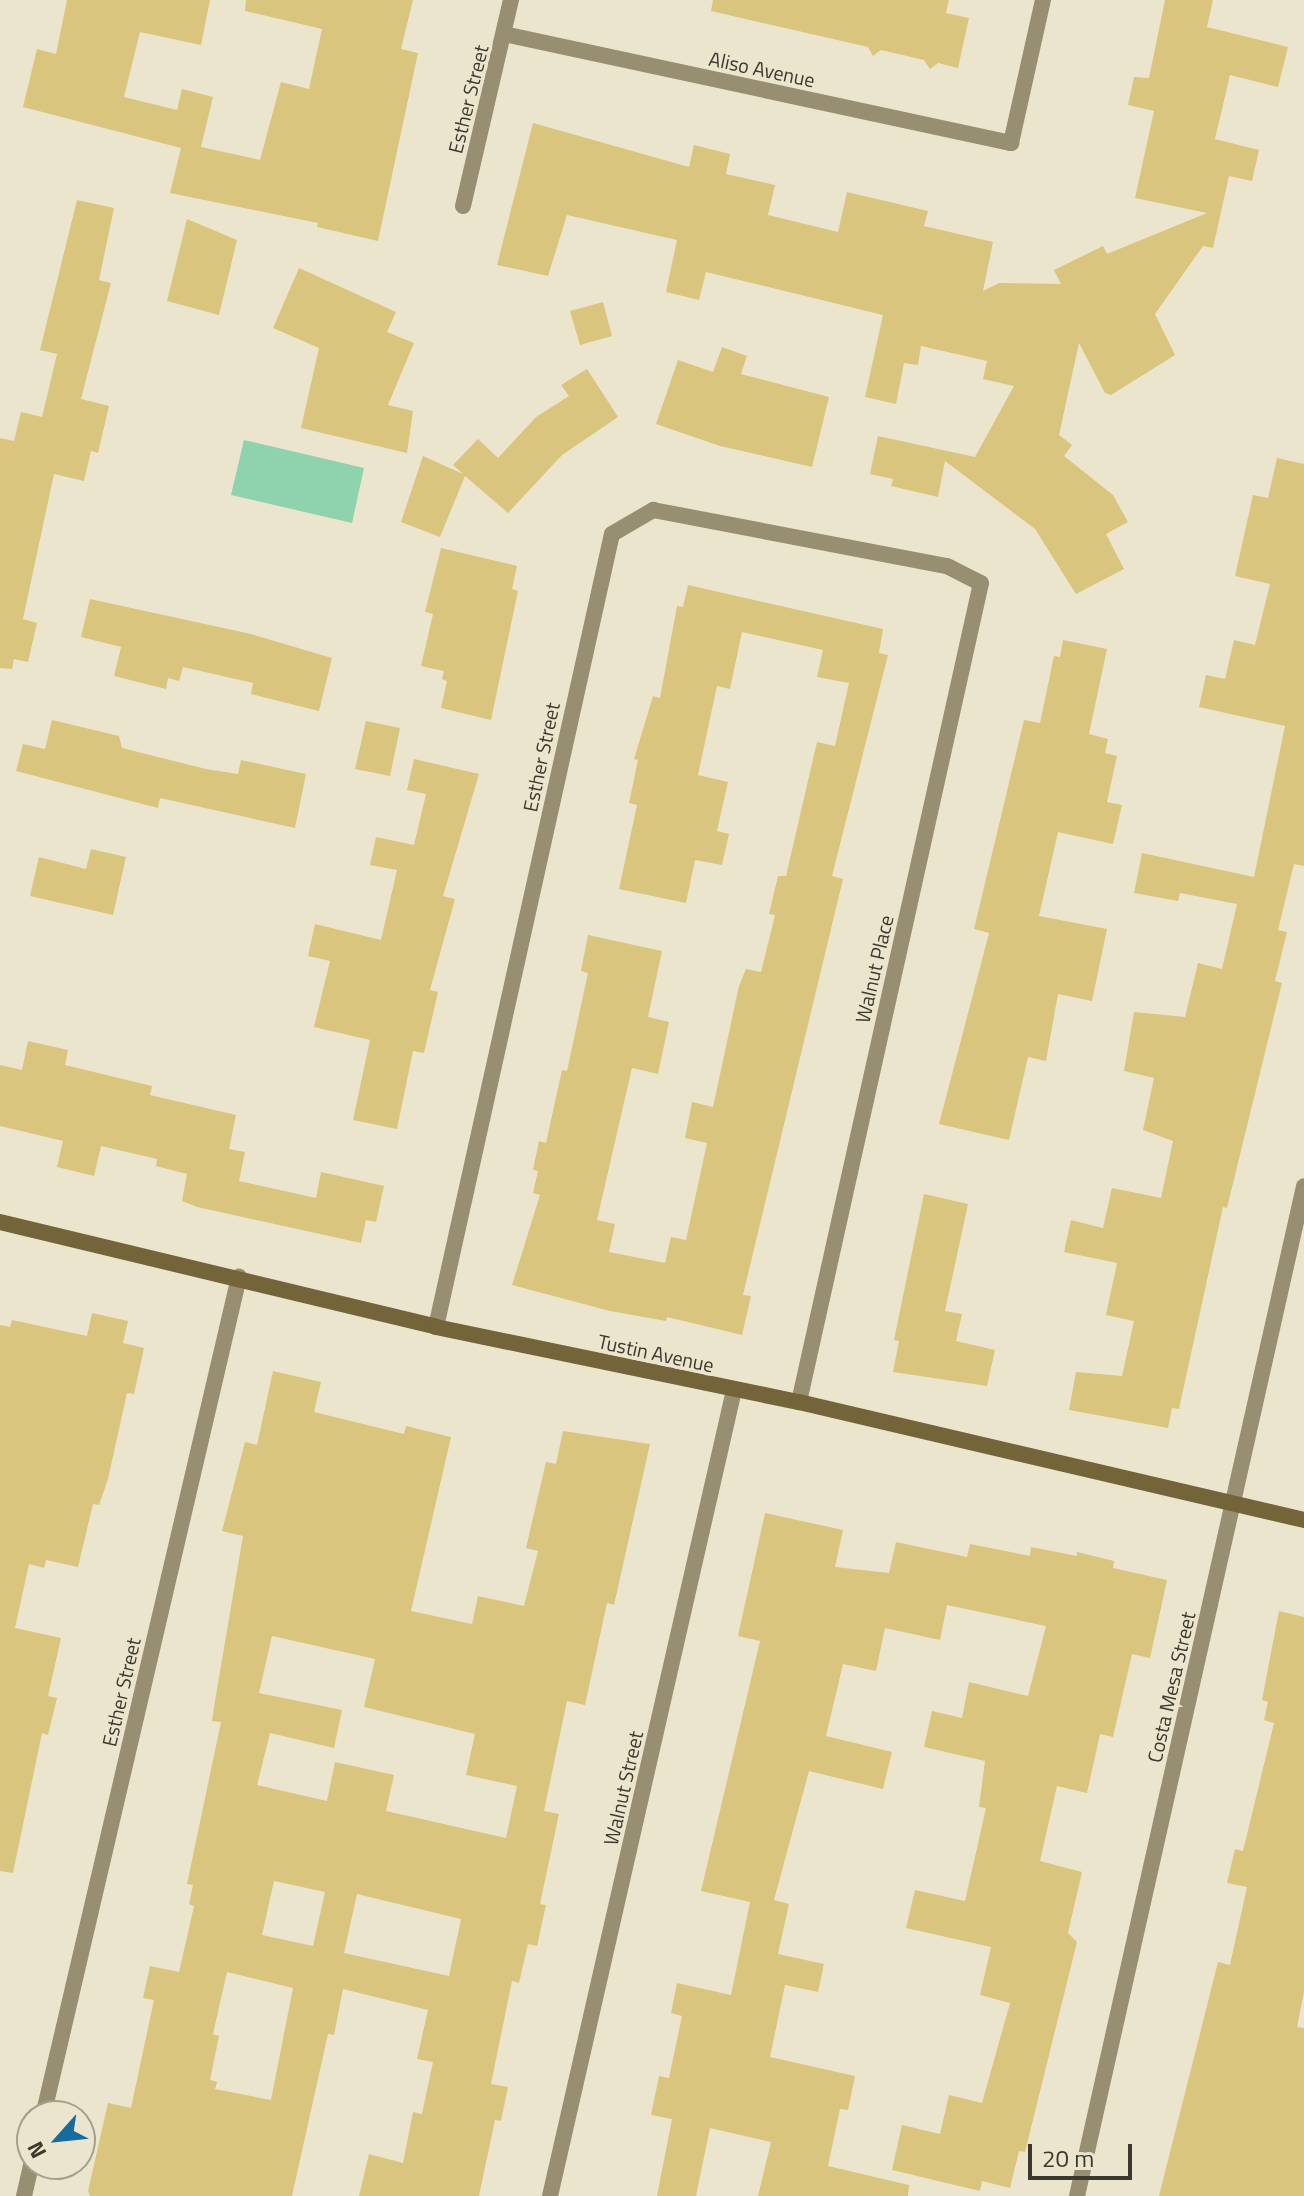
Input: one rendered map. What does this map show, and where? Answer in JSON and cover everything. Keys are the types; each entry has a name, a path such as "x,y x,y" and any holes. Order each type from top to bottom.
{"street":[{"name":"Esther Street","path":"463,206 511,0"},
{"name":"Aliso Avenue","path":"504,34 1011,143 1043,0"},
{"name":"Esther Street","path":"436,1327 612,534 653,510 947,566"},
{"name":"Walnut Place","path":"799,1402 981,583 947,566"},
{"name":"Costa Mesa Street","path":"1077,2196 1304,1186"},
{"name":"Tustin Avenue","path":"0,1222 239,1277 436,1327 799,1402 1304,1520"},
{"name":"Esther Street","path":"47,2100 239,1277"},
{"name":"Walnut Street","path":"550,2196 734,1390"}],"green space":[{"path":"244,440 364,468 352,523 231,495"}],"building":[{"path":"67,0 210,0 201,45 140,32 124,97 177,110 182,89 213,97 201,147 260,160 281,82 309,89 322,29 245,11 246,0 413,0 401,49 418,53 378,241 317,227 318,223 170,193 181,148 23,107 37,49 56,54"},
{"path":"713,0 949,0 946,13 969,18 958,68 938,63 930,69 924,60 881,50 873,56 868,47 711,11"},
{"path":"1165,0 1213,0 1207,27 1288,47 1278,87 1230,75 1215,139 1259,150 1252,181 1229,176 1213,248 1203,246 1155,314 1175,355 1111,395 1105,393 1079,343 1059,435 1072,445 1064,456 1113,495 1128,522 1106,534 1124,569 1076,594 1035,529 945,461 938,497 891,486 893,479 870,474 878,436 975,457 1014,386 983,379 987,361 921,346 918,365 904,363 896,404 865,397 883,315 706,272 699,300 666,292 677,240 567,215 548,276 497,265 533,123 689,167 694,145 730,154 726,174 775,185 768,215 838,232 847,192 928,211 924,226 993,242 983,291 999,283 1061,284 1054,270 1103,246 1107,254 1207,213 1135,198 1154,111 1128,105 1134,77 1149,78"},
{"path":"77,200 114,208 99,280 111,283 81,399 109,406 98,453 91,451 84,481 54,474 23,619 37,623 28,662 14,659 12,669 0,668 0,438 14,441 21,412 42,417 57,354 40,350"},
{"path":"187,219 237,240 219,315 167,301"},
{"path":"299,268 396,312 387,332 414,343 388,405 413,411 407,453 301,428 319,348 273,328"},
{"path":"603,302 612,336 580,345 570,311"},
{"path":"722,347 747,356 741,374 829,397 812,467 720,446 656,424 678,360 713,372"},
{"path":"587,369 618,417 562,455 508,513 465,476 440,537 401,522 423,456 463,474 453,465 478,439 498,458 536,417 569,396 561,385"},
{"path":"1277,458 1304,464 1304,866 1294,864 1278,930 1287,932 1275,981 1282,983 1227,1208 1223,1207 1179,1409 1172,1408 1168,1428 1069,1410 1076,1372 1122,1376 1134,1321 1106,1315 1117,1263 1064,1252 1071,1220 1103,1228 1112,1188 1161,1198 1173,1141 1143,1130 1154,1078 1124,1071 1134,1012 1185,1017 1198,963 1222,969 1237,904 1180,893 1178,901 1134,893 1142,853 1254,877 1285,726 1199,707 1206,675 1225,679 1234,640 1255,645 1270,584 1235,576 1253,495 1268,498"},
{"path":"441,548 517,566 512,589 518,591 491,720 441,708 447,681 442,679 444,671 421,666 433,614 425,612"},
{"path":"688,585 883,629 879,653 888,655 832,876 843,879 743,1295 751,1296 742,1335 667,1317 666,1321 610,1311 512,1285 540,1195 533,1193 538,1171 533,1170 539,1141 546,1143 562,1070 567,1071 588,973 581,971 588,935 662,951 648,1017 669,1022 658,1074 632,1068 597,1220 615,1224 609,1252 665,1263 671,1237 686,1240 707,1143 685,1138 692,1102 713,1107 739,986 746,969 761,972 775,915 769,914 778,876 786,876 817,742 835,746 849,683 817,677 823,650 742,632 730,689 717,686 698,775 728,782 717,831 729,834 722,865 695,860 686,903 619,889 637,805 629,803 638,760 634,759 653,696 660,698 677,606 683,607"},
{"path":"90,599 251,634 332,658 319,711 251,694 253,683 183,667 179,681 168,678 166,689 114,676 121,647 81,637"},
{"path":"1063,640 1107,649 1089,734 1108,739 1105,753 1117,756 1107,802 1122,805 1113,844 1058,832 1039,916 1107,929 1092,1001 1058,994 1046,1061 1028,1057 1009,1140 939,1124 989,933 974,929 1024,720 1040,723 1054,656 1060,657"},
{"path":"52,720 119,736 122,748 206,769 238,774 241,760 306,774 295,828 160,798 158,808 16,771 23,744 45,749"},
{"path":"366,721 400,728 390,776 355,769"},
{"path":"414,759 479,774 443,896 455,899 430,990 438,992 424,1053 413,1051 397,1129 353,1120 370,1040 314,1027 330,961 308,956 315,924 381,940 397,870 370,865 376,837 414,845 426,794 407,790"},
{"path":"91,849 126,857 113,915 30,896 39,857 86,869"},
{"path":"28,1041 68,1050 65,1065 152,1086 150,1095 236,1115 229,1149 245,1152 239,1181 316,1198 321,1172 384,1186 376,1222 366,1220 361,1243 197,1207 182,1201 187,1174 156,1166 157,1159 101,1146 94,1176 57,1167 63,1141 0,1126 0,1065 22,1070"},
{"path":"924,1194 968,1204 945,1311 962,1314 956,1341 995,1350 987,1386 893,1372 899,1341 894,1340"},
{"path":"92,1313 128,1321 123,1343 144,1348 134,1394 127,1393 108,1479 99,1505 93,1504 78,1567 46,1560 44,1568 29,1564 15,1628 61,1638 48,1696 57,1698 48,1735 42,1733 13,1873 0,1871 0,1325 10,1327 12,1320 87,1336"},
{"path":"273,1371 321,1382 314,1412 404,1434 406,1426 451,1437 411,1611 472,1624 478,1596 524,1606 538,1551 526,1548 546,1462 556,1464 563,1431 650,1444 614,1605 607,1603 585,1705 567,1701 544,1811 559,1814 540,1904 546,1905 537,1946 528,1944 519,1983 512,1981 491,2084 508,2087 501,2121 495,2120 479,2196 359,2196 369,2154 403,2163 413,2112 422,2114 433,2062 417,2059 428,2010 343,1989 334,2035 328,2034 292,2196 90,2196 88,2191 90,2180 96,2180 96,2156 108,2103 131,2108 154,2000 143,1998 150,1966 179,1972 194,1906 189,1904 193,1885 187,1884 221,1722 212,1721 243,1536 222,1531 245,1442 257,1445","holes":["272,1636 375,1659 364,1707 475,1734 466,1775 517,1786 506,1838 386,1811 394,1775 335,1762 327,1801 257,1785 270,1733 334,1748 342,1710 259,1693","274,1881 325,1892 313,1946 262,1935","357,1894 461,1919 449,1976 344,1953","227,1972 293,1988 271,2100 215,2089 217,2082 210,2080 219,2036 213,2034"]},
{"path":"765,1513 843,1530 835,1567 889,1573 896,1542 967,1557 970,1544 1030,1556 1031,1547 1077,1556 1077,1552 1114,1561 1113,1568 1167,1580 1150,1658 1132,1654 1113,1737 1100,1734 1087,1793 1057,1786 1040,1861 1082,1872 1068,1933 1077,1942 1025,2152 1019,2151 1010,2188 982,2181 980,2191 892,2170 902,2125 940,2134 949,2095 982,2103 1010,2003 980,1995 991,1947 906,1928 915,1890 965,1901 986,1808 979,1807 985,1761 924,1747 932,1711 962,1718 969,1682 1028,1696 1046,1626 947,1605 940,1640 885,1628 876,1671 843,1664 826,1736 892,1752 883,1789 809,1771 774,1900 789,1904 778,1954 824,1964 818,1992 785,1985 770,2057 855,2076 848,2110 840,2109 828,2166 909,2185 908,2196 758,2196 771,2142 710,2128 696,2196 657,2196 672,2119 651,2115 659,2076 669,2078 682,2016 671,2013 677,1983 731,1995 750,1902 701,1891 760,1641 738,1636"},
{"path":"1279,1611 1304,1617 1304,1992 1297,2027 1304,2028 1304,2196 1159,2196 1218,1962 1230,1965 1247,1887 1227,1883 1235,1849 1243,1851 1274,1723 1264,1720 1268,1702 1262,1700"}]}
